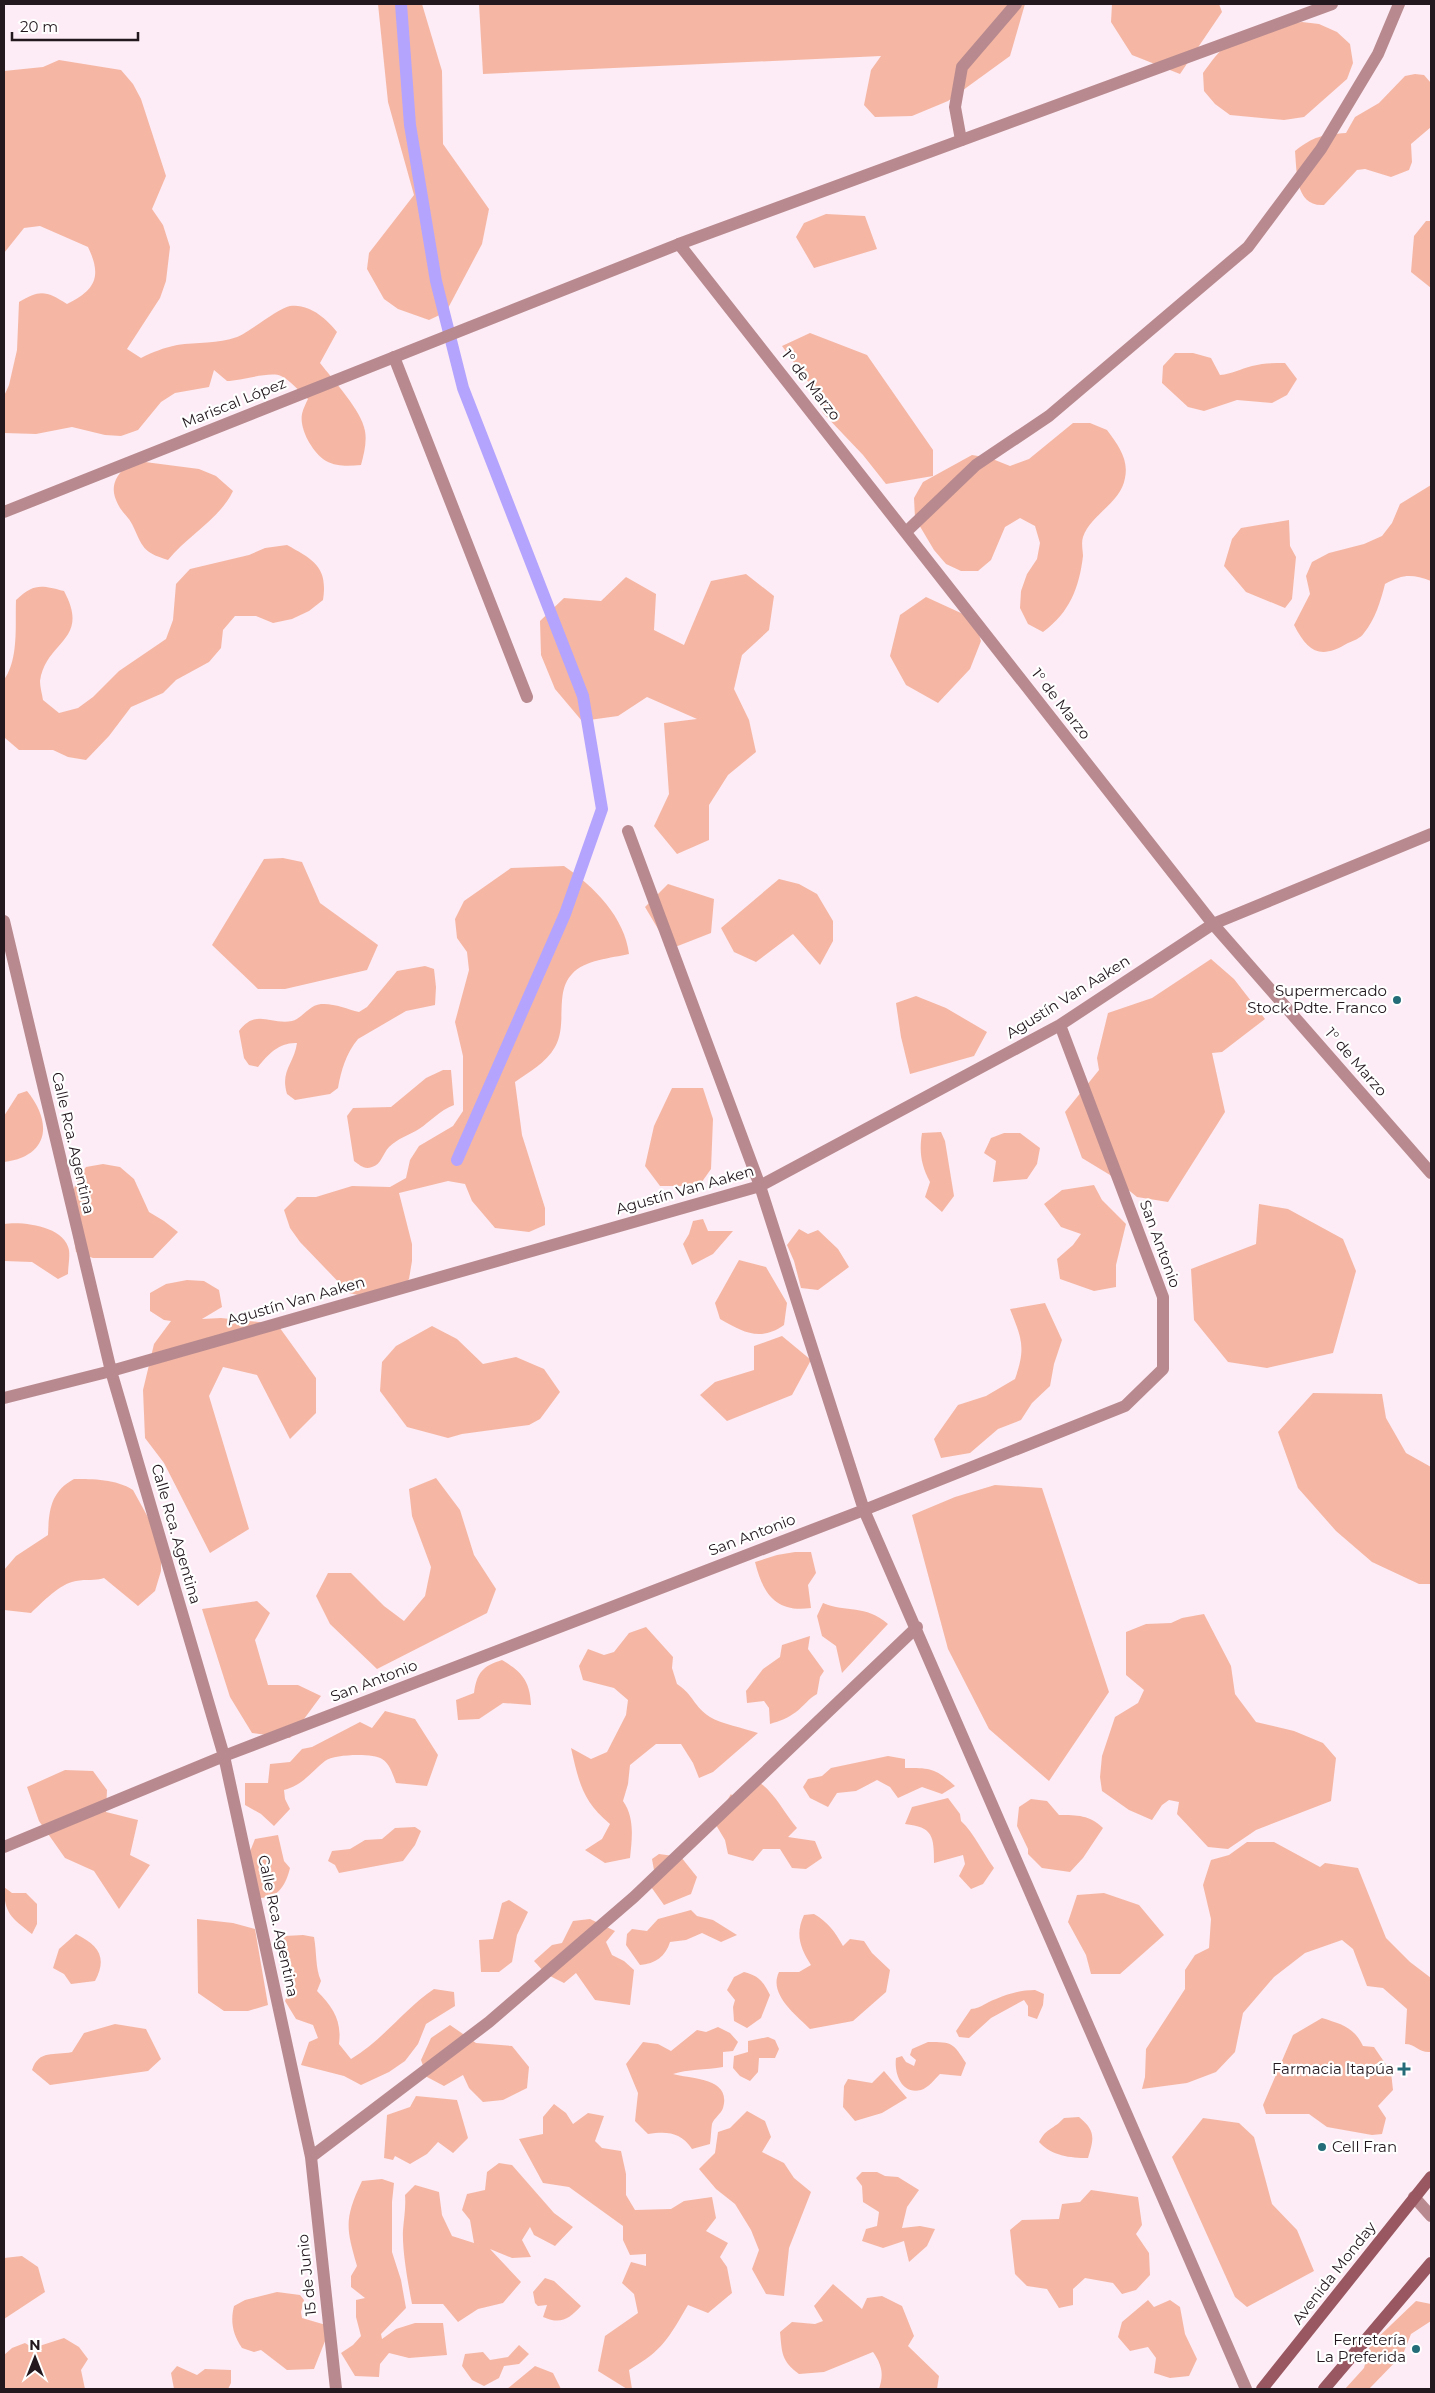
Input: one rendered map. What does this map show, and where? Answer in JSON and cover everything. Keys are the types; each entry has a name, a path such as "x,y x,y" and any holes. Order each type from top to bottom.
{"main road":[{"name":"Avenida Monday","path":"1262,2389 1431,2177"},
{"path":"1324,2389 1431,2263"}],"street":[{"path":"961,140 955,108 962,67 1016,4"},
{"name":"Mariscal López","path":"4,512 679,244 961,140 1305,9 1332,4"},
{"path":"906,532 976,464 1048,416 1248,246 1321,149 1378,54 1399,4"},
{"name":"1° de Marzo","path":"679,244 1213,924 1431,1173"},
{"path":"394,357 527,697"},
{"path":"628,831 760,1186 864,1510 917,1627 1246,2389"},
{"name":"Agustín Van Aaken","path":"4,1398 111,1371 760,1186 1060,1025 1213,924 1431,834"},
{"name":"Calle Rca. Agentina","path":"4,921 111,1371 224,1756 311,2157"},
{"name":"San Antonio","path":"4,1847 224,1756 864,1510 1125,1406 1163,1369 1163,1297 1060,1025"},
{"path":"311,2157 490,2022 627,1903 917,1627"},
{"name":"15 de Junio","path":"311,2157 336,2389"},
{"path":"1414,2197 1431,2216"}],"shaded area":[{"path":"378,4 422,4 442,71 443,144 489,209 482,244 446,312 429,320 398,309 384,299 367,269 369,253 414,195 388,102"},
{"path":"479,4 1025,4 1010,56 948,101 912,116 875,117 864,105 871,70 881,56 483,74"},
{"path":"1112,4 1219,4 1222,12 1180,74 1132,55 1111,22"},
{"path":"1302,22 1319,24 1337,32 1350,44 1353,63 1347,79 1304,117 1284,120 1230,115 1215,104 1204,91 1203,73 1230,43 1265,29"},
{"path":"59,60 121,70 133,84 141,99 166,176 152,209 163,225 170,247 166,281 160,298 127,349 141,358 158,350 177,345 230,339 243,334 271,315 290,306 311,309 323,317 337,332 320,363 359,414 363,423 366,439 361,465 335,464 326,461 316,452 308,440 303,427 302,414 308,399 288,380 276,375 263,375 227,381 214,370 209,387 175,393 161,402 138,430 121,436 105,435 72,427 36,434 4,433 4,396 9,385 17,350 19,302 38,293 43,293 54,296 67,304 77,299 94,281 95,266 88,247 40,226 24,228 4,253 4,71 43,67"},
{"path":"1424,75 1431,83 1431,127 1411,144 1412,162 1409,170 1391,177 1365,169 1357,170 1324,205 1315,204 1308,200 1299,187 1295,151 1319,137 1346,133 1355,117 1379,103 1405,76"},
{"path":"826,214 865,216 877,249 814,268 796,237 804,223"},
{"path":"1426,221 1431,221 1431,288 1411,272 1414,236"},
{"path":"810,333 867,355 933,450 933,476 886,484 863,455 823,413 809,383 782,346"},
{"path":"1175,353 1193,353 1211,358 1220,375 1260,364 1285,363 1297,379 1287,395 1272,403 1237,400 1204,411 1188,407 1162,383 1163,366"},
{"path":"1073,423 1090,423 1107,430 1124,458 1125,478 1118,495 1092,522 1082,539 1083,556 1079,579 1072,598 1060,616 1043,632 1028,624 1020,608 1021,591 1027,574 1037,559 1040,543 1035,526 1020,518 1005,527 991,560 978,571 961,571 946,564 934,550 915,518 914,498 923,482 972,455 990,458 1010,466 1029,459"},
{"path":"145,462 199,469 216,476 233,491 212,519 168,560 144,548 114,495 114,484 123,469 128,464"},
{"path":"1431,485 1431,581 1408,576 1397,578 1385,584 1374,616 1368,628 1361,636 1330,651 1316,651 1310,647 1304,642 1294,625 1310,594 1306,576 1312,562 1329,553 1364,544 1382,536 1392,523 1400,504"},
{"path":"1289,520 1290,546 1296,557 1292,599 1285,608 1246,592 1224,566 1232,539 1241,528"},
{"path":"287,545 312,560 321,572 324,589 323,600 309,611 292,619 273,623 256,616 235,616 223,630 221,648 209,662 176,680 163,693 131,707 109,736 86,760 68,757 53,750 19,750 5,738 4,680 9,672 14,652 16,600 22,594 38,587 49,587 64,591 71,608 72,620 70,631 44,667 40,681 43,700 59,713 78,708 93,697 119,671 166,639 173,620 176,584 190,569 249,555 265,548"},
{"path":"746,574 774,596 769,630 742,655 734,689 749,720 756,752 728,775 709,805 709,840 677,854 654,826 669,794 664,723 697,719 647,697 618,716 582,721 555,689 541,655 540,621 564,598 601,601 626,577 656,594 654,630 684,645 711,581"},
{"path":"926,597 974,619 981,641 970,669 938,703 906,685 890,656 900,615"},
{"path":"283,858 302,862 320,903 378,945 367,970 285,989 258,989 212,945 264,859"},
{"path":"564,866 597,893 615,916 626,941 629,954 591,963 577,969 572,974 564,990 561,1029 555,1047 542,1062 515,1082 522,1135 545,1208 545,1225 529,1232 495,1228 472,1201 465,1184 448,1181 399,1193 412,1244 409,1279 398,1292 367,1297 349,1293 300,1242 290,1228 284,1210 297,1197 316,1197 352,1186 390,1187 406,1178 410,1160 419,1146 453,1126 463,1111 463,1056 455,1022 469,970 467,952 457,938 455,919 464,901 511,868"},
{"path":"779,879 799,884 817,894 833,921 833,941 820,965 793,934 756,962 734,952 721,928"},
{"path":"668,884 714,899 711,933 670,949 645,907"},
{"path":"1211,959 1234,979 1265,1019 1222,1052 1212,1053 1225,1112 1168,1202 1137,1197 1110,1175 1082,1158 1065,1112 1099,1070 1097,1058 1108,1013 1152,998"},
{"path":"425,966 434,969 435,1005 406,1011 358,1039 350,1050 345,1062 338,1088 330,1094 295,1100 287,1094 285,1086 286,1073 297,1043 285,1044 275,1050 258,1067 249,1065 244,1058 239,1031 251,1020 292,1021 321,1004 336,1005 359,1012 367,1007 397,971"},
{"path":"916,996 946,1008 987,1032 974,1056 910,1074 901,1037 896,1003"},
{"path":"443,1070 451,1070 454,1105 419,1129 392,1144 375,1166 364,1167 354,1161 347,1116 353,1108 391,1107 426,1078"},
{"path":"672,1088 703,1088 713,1119 711,1169 699,1186 660,1186 645,1166 654,1126"},
{"path":"27,1091 41,1115 42,1136 38,1145 30,1153 19,1159 4,1162 4,1116 18,1094"},
{"path":"941,1132 945,1141 954,1196 942,1212 925,1197 930,1182 923,1164 921,1146 922,1133"},
{"path":"1004,1133 1020,1133 1040,1148 1037,1164 1027,1179 993,1182 996,1161 984,1153 991,1138"},
{"path":"103,1164 120,1167 134,1179 149,1212 178,1232 153,1258 93,1258 76,1252 72,1216 74,1188 86,1167"},
{"path":"1094,1185 1102,1200 1126,1224 1116,1265 1116,1287 1094,1291 1060,1279 1057,1259 1073,1245 1081,1234 1061,1227 1044,1204 1062,1190"},
{"path":"1259,1204 1288,1209 1343,1239 1356,1271 1333,1353 1267,1368 1228,1362 1194,1320 1191,1269 1256,1244"},
{"path":"703,1219 708,1231 733,1231 713,1254 692,1265 683,1244 689,1234 693,1221"},
{"path":"21,1223 42,1227 60,1235 66,1242 69,1250 68,1274 58,1279 32,1262 4,1261 4,1224"},
{"path":"799,1229 808,1234 818,1230 838,1249 849,1267 818,1290 801,1288 794,1261 787,1245"},
{"path":"739,1260 766,1267 787,1303 784,1325 767,1333 759,1334 736,1328 720,1319 715,1303"},
{"path":"187,1280 204,1281 219,1290 222,1307 202,1319 221,1318 277,1324 316,1378 316,1413 290,1439 257,1375 223,1367 209,1396 249,1529 210,1553 164,1463 145,1438 143,1390 154,1344 171,1321 164,1320 150,1311 150,1293 166,1284"},
{"path":"1045,1303 1062,1340 1054,1364 1050,1386 1032,1403 1021,1420 998,1429 970,1453 941,1458 934,1439 958,1405 986,1396 1015,1379 1021,1359 1021,1344 1010,1309"},
{"path":"432,1326 457,1339 483,1364 516,1357 544,1369 560,1392 540,1419 529,1425 462,1434 448,1438 407,1427 380,1391 382,1362 396,1346"},
{"path":"782,1336 811,1360 792,1395 727,1421 700,1395 715,1382 754,1370 754,1346"},
{"path":"1313,1393 1382,1394 1386,1418 1406,1453 1431,1467 1431,1584 1419,1584 1372,1562 1336,1531 1298,1488 1278,1432"},
{"path":"436,1478 460,1510 474,1555 496,1589 487,1613 377,1669 330,1624 316,1596 328,1573 351,1573 384,1606 404,1621 425,1596 431,1567 412,1516 409,1489"},
{"path":"74,1479 112,1482 133,1490 161,1541 161,1571 155,1591 138,1606 104,1578 80,1580 57,1590 31,1613 4,1610 4,1570 16,1556 48,1535 50,1510 55,1496 66,1484"},
{"path":"995,1485 1042,1488 1109,1692 1049,1781 989,1729 948,1649 912,1515 955,1497"},
{"path":"795,1552 811,1552 816,1573 808,1585 811,1608 799,1609 780,1604 767,1592 758,1573 755,1562"},
{"path":"257,1601 270,1613 255,1640 268,1685 298,1685 321,1696 290,1738 252,1733 230,1697 202,1609"},
{"path":"823,1603 864,1611 888,1624 842,1673 836,1646 822,1636 817,1616"},
{"path":"1204,1614 1231,1666 1235,1694 1256,1722 1294,1731 1323,1743 1336,1758 1331,1801 1256,1830 1228,1849 1208,1847 1177,1814 1179,1802 1169,1800 1162,1805 1152,1820 1129,1810 1102,1791 1100,1777 1102,1756 1115,1717 1138,1703 1144,1690 1126,1675 1126,1632 1146,1624 1171,1623 1182,1618"},
{"path":"646,1627 673,1657 672,1668 677,1684 687,1692 705,1713 720,1722 758,1733 713,1772 699,1778 693,1763 681,1744 656,1744 630,1765 628,1784 623,1801 631,1821 630,1858 605,1863 585,1850 602,1839 610,1824 587,1799 579,1781 571,1748 591,1759 607,1752 626,1715 628,1700 614,1688 583,1680 579,1666 588,1649 604,1655 614,1652 629,1633"},
{"path":"810,1636 808,1649 824,1671 820,1677 817,1694 793,1714 770,1724 769,1708 764,1701 747,1703 746,1691 763,1669 780,1657 782,1645"},
{"path":"502,1660 524,1678 529,1690 531,1705 503,1703 479,1719 458,1720 456,1700 474,1693 477,1680 482,1671"},
{"path":"385,1711 415,1719 438,1755 427,1786 396,1783 387,1764 377,1757 363,1755 345,1756 325,1761 302,1782 284,1790 285,1799 290,1809 274,1826 261,1814 245,1805 245,1783 268,1783 270,1764 290,1762 302,1749 312,1747 360,1722 372,1728"},
{"path":"888,1756 905,1759 905,1768 921,1768 937,1772 955,1786 942,1794 922,1787 898,1798 890,1787 877,1780 856,1791 837,1793 828,1807 810,1798 803,1787 808,1779 822,1776 831,1768"},
{"path":"65,1770 93,1771 107,1790 106,1812 138,1820 130,1855 150,1865 119,1909 94,1871 65,1858 39,1821 27,1787"},
{"path":"759,1782 775,1797 797,1828 788,1837 815,1841 822,1858 806,1869 792,1868 780,1849 763,1849 753,1861 728,1854 725,1840 716,1825 722,1809 731,1794 736,1801"},
{"path":"948,1798 960,1814 961,1821 994,1868 983,1884 971,1889 959,1876 965,1864 963,1855 934,1863 930,1834 914,1825 905,1824 912,1807"},
{"path":"1031,1799 1047,1801 1059,1815 1088,1818 1103,1828 1083,1858 1070,1872 1042,1868 1028,1854 1028,1849 1017,1826 1019,1807"},
{"path":"415,1827 421,1831 415,1845 403,1861 339,1873 335,1865 328,1861 332,1851 350,1849 365,1840 382,1839 395,1828"},
{"path":"278,1835 284,1861 290,1868 284,1885 277,1893 260,1898 247,1859 255,1839"},
{"path":"1247,1842 1274,1842 1320,1867 1325,1863 1358,1868 1386,1938 1410,1962 1431,1978 1431,2052 1405,2044 1407,2009 1383,1988 1367,1986 1353,1949 1342,1940 1305,1953 1274,1977 1243,2013 1235,2052 1216,2072 1187,2083 1142,2089 1145,2077 1146,2049 1185,1989 1185,1970 1195,1955 1209,1948 1211,1919 1203,1885 1211,1860 1229,1855"},
{"path":"659,1854 681,1857 697,1877 691,1894 664,1905 649,1884 654,1870 652,1859"},
{"path":"4,1887 12,1893 26,1893 37,1904 37,1924 32,1934 10,1915 4,1896"},
{"path":"1104,1893 1139,1905 1164,1935 1120,1974 1091,1974 1086,1955 1068,1922 1077,1895"},
{"path":"509,1900 528,1912 517,1935 512,1962 499,1972 481,1972 479,1940 493,1939 502,1903"},
{"path":"691,1910 697,1916 713,1920 737,1935 721,1942 702,1933 686,1940 670,1942 663,1955 655,1961 640,1965 626,1945 627,1934 632,1929 647,1931 658,1919"},
{"path":"814,1914 831,1928 843,1946 850,1939 864,1941 872,1953 890,1970 886,1992 853,2021 810,2029 785,2004 777,1988 777,1980 779,1972 799,1972 811,1965 804,1953 799,1935 804,1915"},
{"path":"197,1919 233,1923 255,1929 268,2005 248,2011 224,2011 198,1993"},
{"path":"590,1919 615,1931 606,1942 612,1955 624,1961 634,1970 630,2005 595,2000 576,1973 564,1983 546,1974 534,1961 552,1945 562,1943 573,1921"},
{"path":"76,1934 95,1947 99,1953 101,1965 95,1981 71,1984 64,1974 53,1968 59,1949"},
{"path":"303,1935 314,1937 321,1981 317,1991 328,2003 338,2021 339,2044 351,2059 373,2043 412,2006 434,1989 454,1992 455,2006 426,2024 418,2044 405,2061 389,2072 361,2085 344,2076 301,2065 309,2042 318,2038 313,2025 296,2019 285,2001 290,1981 285,1962 278,1949 285,1936"},
{"path":"744,1972 760,1980 770,1995 761,2018 747,2028 734,2021 733,2007 735,2000 727,1990 734,1977"},
{"path":"1035,1990 1044,1994 1043,2005 1037,2019 1028,2016 1028,2006 1024,2000 991,2018 969,2038 959,2037 956,2031 971,2009 1010,1994"},
{"path":"1322,2018 1341,2024 1351,2030 1363,2046 1374,2047 1391,2072 1393,2090 1378,2106 1386,2118 1382,2134 1372,2135 1327,2127 1309,2114 1266,2114 1263,2105 1293,2035"},
{"path":"115,2024 146,2029 161,2059 148,2071 50,2085 32,2070 35,2063 43,2056 72,2052 84,2033"},
{"path":"450,2025 476,2043 512,2046 529,2067 527,2088 503,2100 483,2102 469,2088 463,2075 444,2086 427,2077 421,2060 431,2038"},
{"path":"718,2027 730,2033 738,2042 733,2051 723,2052 723,2067 673,2074 708,2081 721,2090 724,2098 723,2108 712,2124 710,2144 692,2149 683,2139 673,2134 648,2134 635,2121 638,2093 626,2064 643,2042 658,2044 671,2051 697,2030 706,2032"},
{"path":"768,2037 775,2040 779,2049 775,2058 759,2058 758,2072 750,2081 740,2076 733,2068 734,2056 748,2052 748,2041"},
{"path":"928,2042 948,2043 958,2051 966,2063 961,2076 940,2074 924,2089 914,2091 908,2089 900,2082 896,2070 896,2058 902,2056 906,2062 914,2066 916,2060 910,2055 912,2049"},
{"path":"884,2071 907,2098 882,2113 855,2121 843,2107 844,2086 848,2079 872,2083"},
{"path":"416,2096 457,2100 468,2138 453,2153 438,2142 427,2154 410,2164 395,2156 393,2160 384,2158 387,2115 410,2107"},
{"path":"554,2104 566,2113 573,2124 588,2113 604,2116 595,2141 602,2148 621,2151 626,2174 626,2195 635,2210 671,2209 684,2201 712,2197 716,2218 706,2231 728,2243 720,2257 727,2267 732,2293 708,2313 688,2305 664,2343 650,2356 629,2370 632,2389 627,2389 598,2371 605,2336 638,2313 634,2294 622,2283 631,2262 646,2266 646,2254 630,2255 623,2240 623,2226 569,2187 543,2183 519,2139 543,2134 543,2117"},
{"path":"747,2111 765,2121 771,2137 762,2152 784,2163 794,2178 811,2192 789,2248 784,2296 766,2294 752,2269 759,2250 751,2230 735,2204 716,2189 699,2169 715,2153 718,2132 730,2128"},
{"path":"1079,2117 1088,2126 1092,2135 1092,2145 1088,2158 1055,2153 1039,2142 1048,2131 1064,2118"},
{"path":"1203,2118 1239,2123 1254,2137 1272,2204 1297,2230 1314,2271 1247,2307 1235,2297 1172,2157"},
{"path":"499,2163 512,2165 554,2213 573,2227 555,2246 534,2235 530,2227 522,2240 531,2257 512,2258 490,2249 521,2282 503,2303 478,2309 458,2322 443,2304 412,2304 403,2247 405,2195 415,2185 439,2192 442,2215 452,2236 474,2243 470,2220 462,2210 467,2194 485,2190 487,2172"},
{"path":"862,2172 877,2172 885,2176 898,2177 919,2190 907,2207 902,2228 920,2226 935,2229 927,2246 909,2262 904,2241 883,2248 862,2241 866,2229 877,2226 879,2212 863,2202 862,2186 856,2178"},
{"path":"382,2179 394,2183 392,2252 401,2280 406,2308 381,2334 382,2339 396,2329 415,2323 443,2323 447,2355 409,2358 389,2353 380,2364 379,2377 355,2376 341,2353 353,2345 361,2336 356,2317 356,2300 365,2298 351,2287 351,2276 357,2266 349,2232 350,2215 362,2181"},
{"path":"1091,2190 1138,2197 1142,2225 1136,2234 1149,2253 1150,2275 1136,2290 1122,2294 1113,2283 1085,2278 1073,2289 1073,2305 1059,2308 1047,2289 1027,2286 1015,2274 1010,2230 1022,2220 1059,2219 1062,2204 1080,2202"},
{"path":"22,2256 38,2267 45,2292 4,2319 4,2258"},
{"path":"545,2278 554,2281 581,2306 573,2314 560,2320 543,2317 547,2305 538,2306 535,2303 533,2292"},
{"path":"833,2284 862,2309 867,2298 882,2296 902,2306 914,2336 908,2346 939,2376 937,2389 879,2389 881,2370 873,2352 824,2372 799,2374 789,2365 781,2345 780,2332 792,2322 815,2324 823,2321 814,2306"},
{"path":"277,2292 300,2295 304,2300 301,2312 302,2318 326,2325 327,2336 314,2369 287,2370 261,2350 254,2352 242,2348 236,2338 232,2323 234,2306 245,2300"},
{"path":"1148,2300 1154,2307 1170,2300 1180,2307 1185,2334 1197,2359 1189,2376 1170,2378 1154,2373 1156,2358 1148,2347 1130,2351 1118,2337 1122,2322"},
{"path":"1416,2301 1431,2304 1431,2321 1411,2334 1403,2354 1369,2389 1345,2389 1364,2368 1370,2345"},
{"path":"64,2338 79,2347 88,2359 81,2370 85,2389 4,2389 4,2355 12,2348 25,2343 33,2348"},
{"path":"519,2345 529,2354 519,2364 504,2366 499,2378 484,2386 472,2380 462,2366 465,2354 483,2352 490,2360 508,2357"},
{"path":"177,2366 197,2375 205,2369 231,2370 231,2383 228,2389 174,2389 171,2373"},
{"path":"535,2366 553,2373 561,2389 507,2389"}],"waterway":[{"path":"401,4 410,125 436,281 463,388 583,696 602,809 565,914 457,1160"}],"place":[{"name":"Supermercado Stock Pdte. Franco","path":"1397,1000"},
{"name":"Farmacia Itapúa","path":"1404,2069"},
{"name":"Cell Fran","path":"1322,2147"},
{"name":"Ferretería La Preferida","path":"1416,2349"}]}
